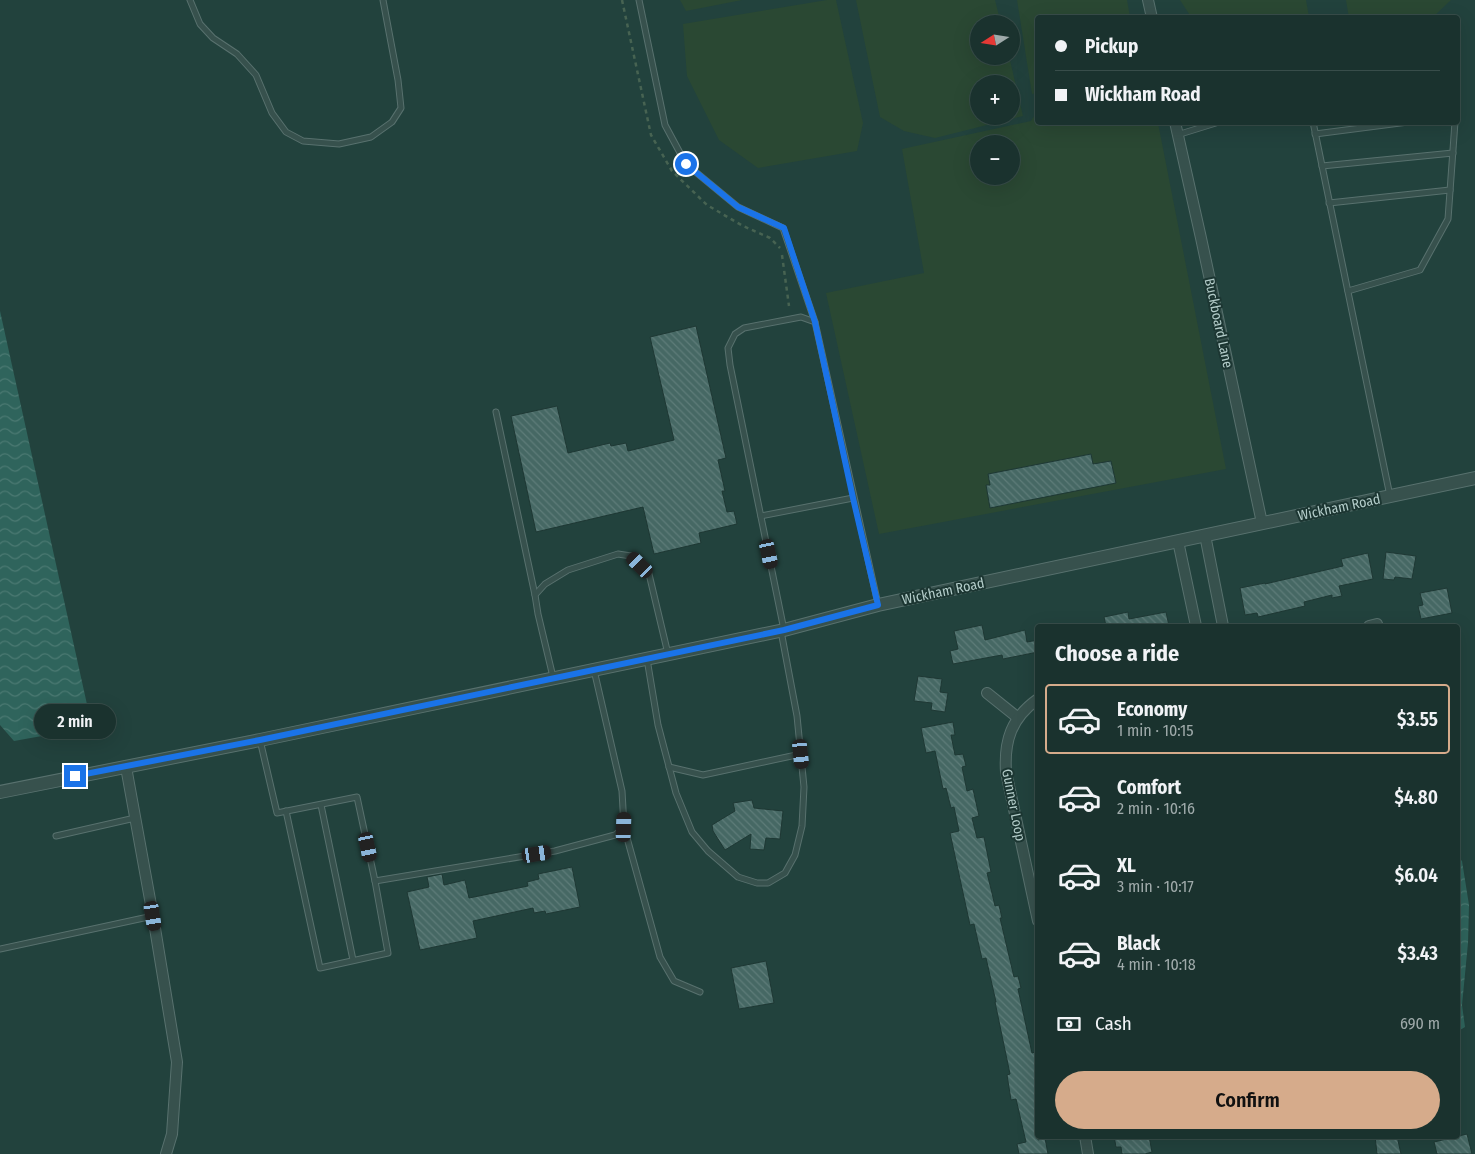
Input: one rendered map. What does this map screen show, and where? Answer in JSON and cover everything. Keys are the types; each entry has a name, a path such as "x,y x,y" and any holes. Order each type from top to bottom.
{"street":[{"path":"1148,0 1151,15"},
{"name":"Buckboard Lane","path":"1175,125 1262,523"},
{"name":"Wickham Road","path":"0,792 260,740 783,630 878,605 1475,478"},
{"path":"1205,535 1222,624"},
{"path":"1178,541 1196,624"},
{"path":"987,693 1018,717"},
{"name":"Gunner Loop","path":"1035,702 1018,717 1007,742 1005,756 1006,772 1035,907"},
{"path":"126,767 177,1062 172,1134 166,1154"},
{"path":"1086,1139 1088,1154"}],"lane":[{"path":"190,0 200,24 212,38 237,54 256,75 272,113 286,132 302,141 339,144 371,138 392,122 401,108 398,80 383,0"},
{"path":"639,0 666,125 686,164 738,207 784,228 815,322 878,605"},
{"path":"1177,135 1209,125"},
{"path":"1314,125 1390,496"},
{"path":"1315,134 1385,125"},
{"path":"1348,292 1420,270 1448,218 1455,125"},
{"path":"1322,166 1453,153"},
{"path":"1329,203 1450,190"},
{"path":"647,658 658,725 676,794 692,832 708,850 738,877 757,883 768,883 785,873 795,855 802,826 804,787 797,716 783,630 728,348 735,334 744,328 802,317 815,322"},
{"path":"496,412 553,678"},
{"path":"761,516 853,498"},
{"path":"535,595 545,584 568,570 618,554 631,556 649,574 668,654"},
{"path":"594,669 622,791 624,827 660,957 674,981 700,992"},
{"path":"260,740 277,813 286,811 321,805 357,797 388,952 320,968 286,811"},
{"path":"669,767 703,775 801,754"},
{"path":"321,805 353,960"},
{"path":"56,836 135,818"},
{"path":"375,881 555,851 616,835 624,827"},
{"path":"0,949 153,916"}],"shaded area":[{"path":"680,0 742,0 686,11"},
{"path":"836,0 863,123 857,151 758,168 719,140 687,76 683,24"},
{"path":"856,0 995,0 999,15 970,15 970,65 1011,65 1013,75 970,75 970,125 987,125 935,138 904,131 880,117"},
{"path":"1017,0 1127,0 1130,15 1035,15 1035,93 1032,94"},
{"path":"1180,0 1306,0 1309,15 1190,15"},
{"path":"1346,0 1451,0 1435,15 1348,15"},
{"path":"1020,103 1023,116 1020,117"},
{"path":"1035,115 1035,125 1158,125 1226,469 879,534 826,293 924,273 902,149 1013,125 1020,125 1020,123 1031,121"}],"water":[{"path":"0,311 92,727 14,741 0,725"},
{"path":"1460,859 1462,861 1469,905 1468,943 1462,1005 1465,1027 1460,1030"}],"building":[{"path":"696,326 726,458 718,460 725,491 722,491 727,512 734,511 737,524 699,533 701,543 654,554 643,507 536,532 511,416 557,406 568,453 610,443 611,446 626,443 628,451 674,440 650,337"},
{"path":"1091,454 1093,464 1111,461 1116,483 990,508 986,485 990,485 988,474"},
{"path":"1386,552 1416,556 1412,579 1395,577 1394,580 1383,579"},
{"path":"1368,553 1373,579 1339,586 1342,596 1332,598 1332,595 1304,602 1305,606 1258,617 1257,613 1245,615 1240,588 1343,566 1341,559"},
{"path":"1447,588 1452,613 1421,619 1418,606 1423,605 1420,593"},
{"path":"1128,612 1129,619 1166,612 1169,624 1106,624 1104,617"},
{"path":"982,625 985,640 1025,630 1027,642 1035,641 1035,653 1003,659 1002,655 953,664 950,651 958,649 954,631"},
{"path":"918,676 942,679 940,692 948,693 945,712 931,710 932,703 914,701"},
{"path":"953,722 955,735 951,735 955,755 963,754 966,766 962,767 967,791 973,789 979,816 972,818 977,838 984,837 991,872 987,873 995,906 999,905 1002,918 1000,918 1014,977 1018,976 1021,988 1018,989 1032,1053 1035,1052 1035,1139 1045,1139 1048,1154 1019,1154 1017,1144 1026,1142 1016,1099 1011,1100 1007,1075 1010,1074 986,958 982,959 974,924 970,925 950,833 959,831 954,807 951,808 946,788 943,789 935,751 926,753 921,728"},
{"path":"752,800 754,808 783,811 780,839 766,838 764,850 750,849 751,834 725,850 713,831 712,825 735,811 733,803"},
{"path":"572,867 580,907 546,914 545,911 534,913 533,908 473,921 477,938 420,950 407,892 429,887 427,877 442,874 444,885 465,880 469,898 528,886 527,882 539,879 538,874"},
{"path":"766,961 774,1003 739,1009 731,968"},
{"path":"1467,1134 1472,1154 1437,1154 1434,1142 1446,1139 1460,1139 1460,1136"},
{"path":"1115,1139 1150,1139 1152,1152 1145,1154 1122,1154 1121,1147 1116,1147"},
{"path":"1375,1139 1398,1139 1401,1154 1377,1154"}],"route":[{"path":"75,776 260,740 784,630 878,605 815,322 784,228 738,207 686,164"}]}
